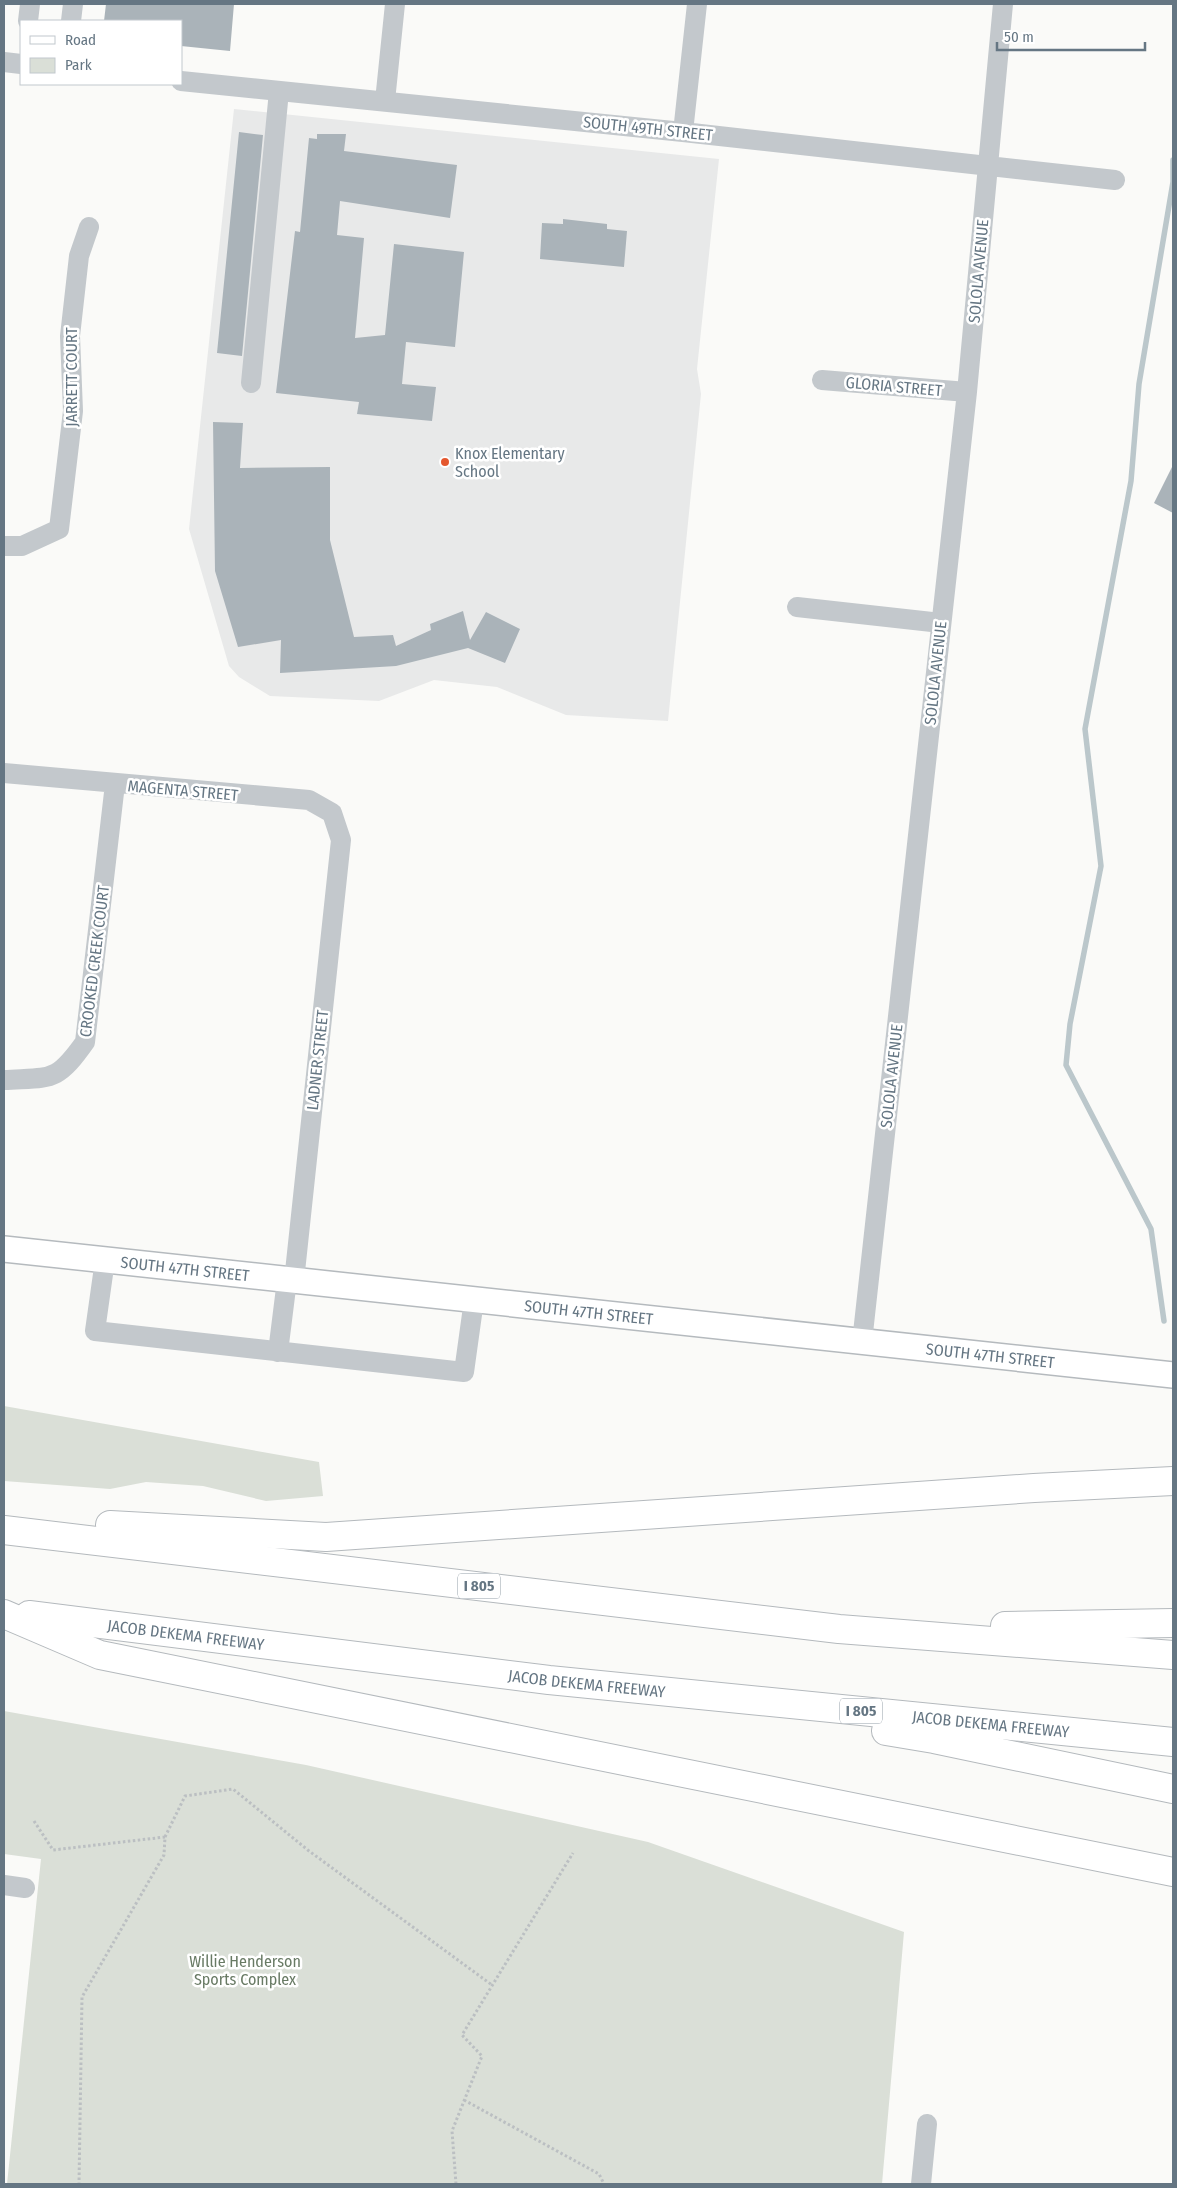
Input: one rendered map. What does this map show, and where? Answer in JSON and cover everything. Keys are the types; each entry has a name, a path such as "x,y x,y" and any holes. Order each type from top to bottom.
{"highway":[{"path":"4,1520 326,1537 1173,1480"},
{"name":"I 805","path":"4,1530 839,1629 1173,1655"},
{"path":"4,1613 100,1655 1173,1872"},
{"name":"JACOB DEKEMA FREEWAY","path":"4,1613 549,1680 1173,1742"},
{"path":"839,1629 1173,1623"},
{"path":"549,1680 934,1738 1173,1789"}],"main road":[{"name":"SOUTH 47TH STREET","path":"4,1249 1173,1375"}],"street":[{"path":"28,20 30,4"},
{"path":"71,20 73,4"},
{"path":"385,101 395,4"},
{"path":"683,132 697,4"},
{"name":"SOLOLA AVENUE","path":"862,1342 967,392 1003,4"},
{"path":"4,62 20,64"},
{"name":"SOUTH 49TH STREET","path":"182,81 683,132 1115,180"},
{"path":"251,383 279,91"},
{"name":"JARRETT COURT","path":"4,546 22,546 59,529 74,410 70,336 78,256 89,227"},
{"name":"GLORIA STREET","path":"822,380 967,392"},
{"path":"797,606 941,623"},
{"name":"MAGENTA STREET","path":"4,773 309,800 332,813 341,840"},
{"name":"CROOKED CREEK COURT","path":"4,1080 52,1076 67,1067 85,1042 115,784"},
{"name":"LADNER STREET","path":"278,1352 291,1280 341,840"},
{"path":"105,1260 96,1332 278,1352 464,1372 474,1300"},
{"path":"4,1885 26,1888"},
{"path":"921,2184 927,2124"}],"path":[{"path":"79,2184 82,1996 164,1855 165,1837 186,1796 233,1789 309,1851 492,1985"},
{"path":"34,1820 53,1850 165,1837"},
{"path":"456,2184 452,2131 482,2056 462,2034 573,1853"},
{"path":"464,2100 599,2174 604,2184"}],"shaded area":[{"name":"Knox Elementary School","path":"234,109 719,159 697,369 701,394 668,721 566,715 497,687 434,680 379,701 270,696 239,677 229,666 189,529"}],"green space":[{"path":"4,1406 319,1462 323,1496 266,1501 203,1486 146,1482 110,1489 4,1481"},
{"name":"Willie Henderson Sports Complex","path":"4,1711 306,1765 648,1842 904,1932 882,2184 7,2184 41,1859 4,1854"}],"building":[{"path":"106,4 234,4 230,51 182,46 182,20 104,20"},
{"path":"239,132 263,135 242,356 217,353"},
{"path":"317,134 346,134 344,151 457,165 450,218 340,201 337,235 364,238 355,338 385,335 394,244 464,252 455,347 406,342 402,384 436,387 432,421 357,414 359,402 276,393 295,231 300,232 309,138 317,139"},
{"path":"563,219 607,224 607,229 627,231 624,267 540,259 542,223 563,224"},
{"path":"213,422 243,423 240,468 330,467 330,540 354,637 393,635 396,646 431,630 430,624 463,611 470,640 486,612 520,629 505,663 468,648 396,666 280,673 281,640 238,647 215,571"},
{"path":"1173,465 1173,513 1154,503"}],"waterway":[{"path":"1164,1321 1151,1229 1066,1065 1070,1024 1101,866 1085,729 1131,481 1139,384 1173,182 1173,160"}],"place":[{"name":"Knox Elementary School","path":"445,462"}]}
